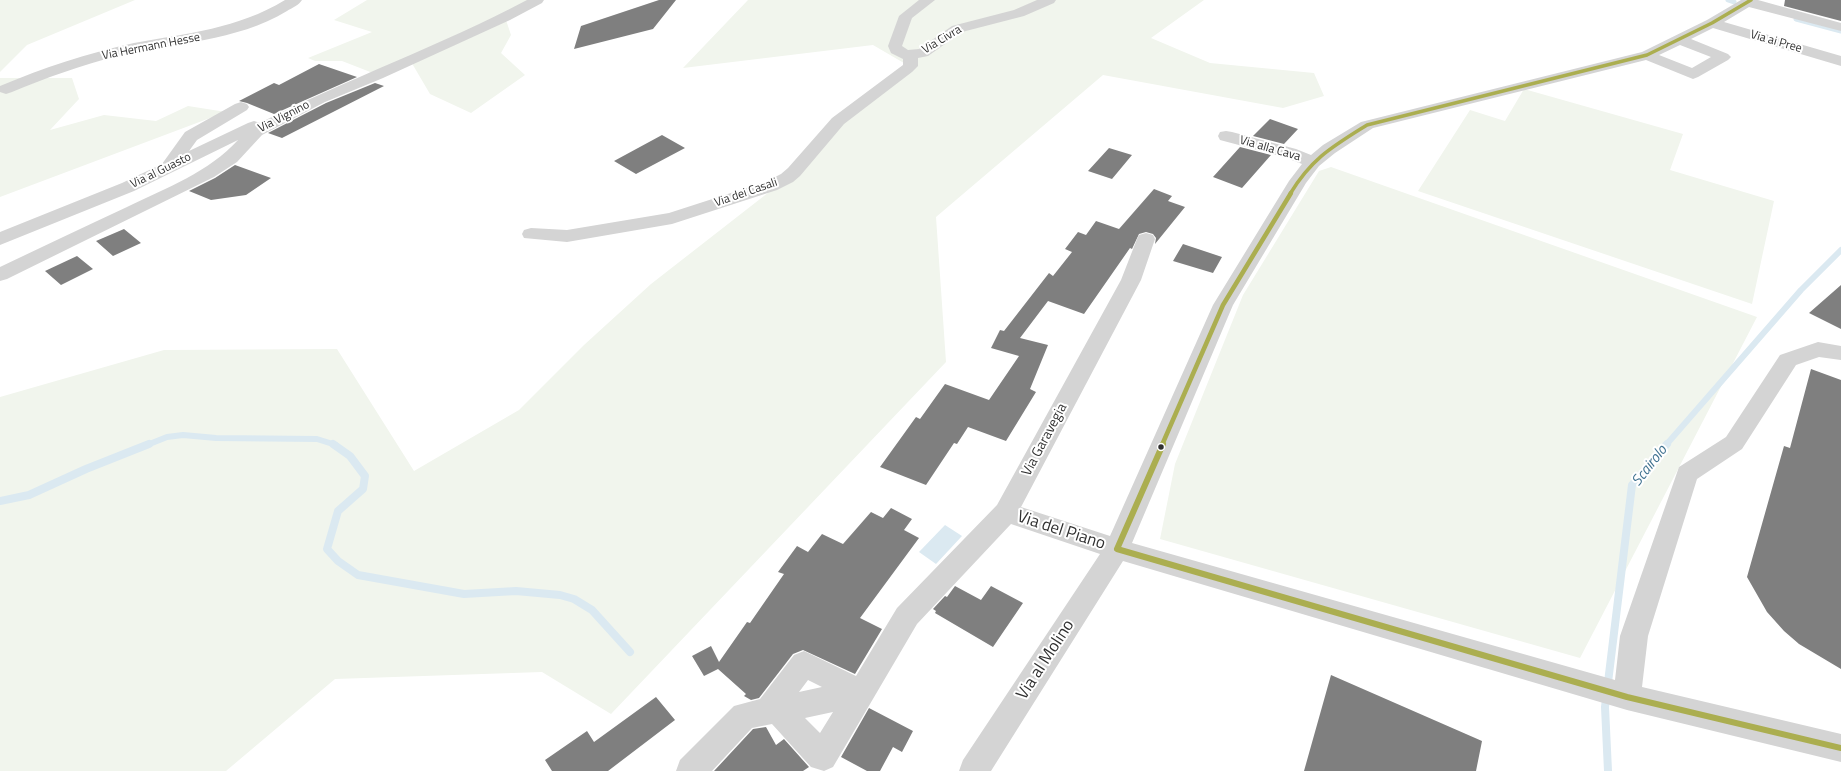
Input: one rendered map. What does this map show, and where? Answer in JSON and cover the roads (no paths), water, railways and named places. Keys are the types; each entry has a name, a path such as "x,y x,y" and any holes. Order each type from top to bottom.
{"street":[{"name":"Via Hermann Hesse","path":"6,89 42,73 113,53 234,30 264,18 294,0"},
{"name":"Via Vignino","path":"0,275 208,173 231,158 256,131 319,100 378,75 505,17 537,0"},
{"name":"Via Civra","path":"928,0 906,16 897,38 896,50 900,54 911,56 923,53 957,29 1019,14 1049,0"},
{"path":"1117,549 1223,305 1298,181 1313,162 1329,149 1367,125 1639,57 1712,23 1749,1 1841,27"},
{"name":"Via ai Pree","path":"1712,23 1841,61"},
{"path":"1639,57 1693,74 1723,57 1679,39"},
{"name":"Via dei Casali","path":"531,234 567,236 672,218 771,186 787,178 794,172 838,121 907,69 910,66 911,56"},
{"name":"Via al Guasto","path":"0,239 104,198 298,105 319,100"},
{"path":"169,167 191,136 241,107"},
{"name":"Via alla Cava","path":"1226,136 1290,153 1313,162"},
{"name":"Via Garavegia","path":"778,710 822,757 907,616 1006,512 1131,280 1146,239"},
{"path":"1627,697 1634,636 1687,474 1734,443 1788,360 1818,349 1841,353"},
{"name":"Via del Piano","path":"1006,512 1117,549 1627,697 1841,748"},
{"name":"Via al Molino","path":"974,771 1117,549"},
{"path":"778,710 772,704 804,664 861,693"},
{"path":"691,771 744,716 861,693"}],"waterway":[{"path":"1728,0 1734,2"},
{"path":"1796,19 1841,31"},
{"name":"Scairolo","path":"1666,445 1801,290 1841,250"},
{"path":"147,445 167,437 183,435 216,438 317,439 333,444"},
{"path":"0,501 29,495 86,469 149,444"},
{"path":"333,444 350,456 365,476 363,489 338,511 327,549 338,561 358,575 464,594 516,591 560,595 574,599 592,610 630,652"},
{"name":"Scairolo","path":"1608,771 1605,707 1632,485 1667,444"}]}
